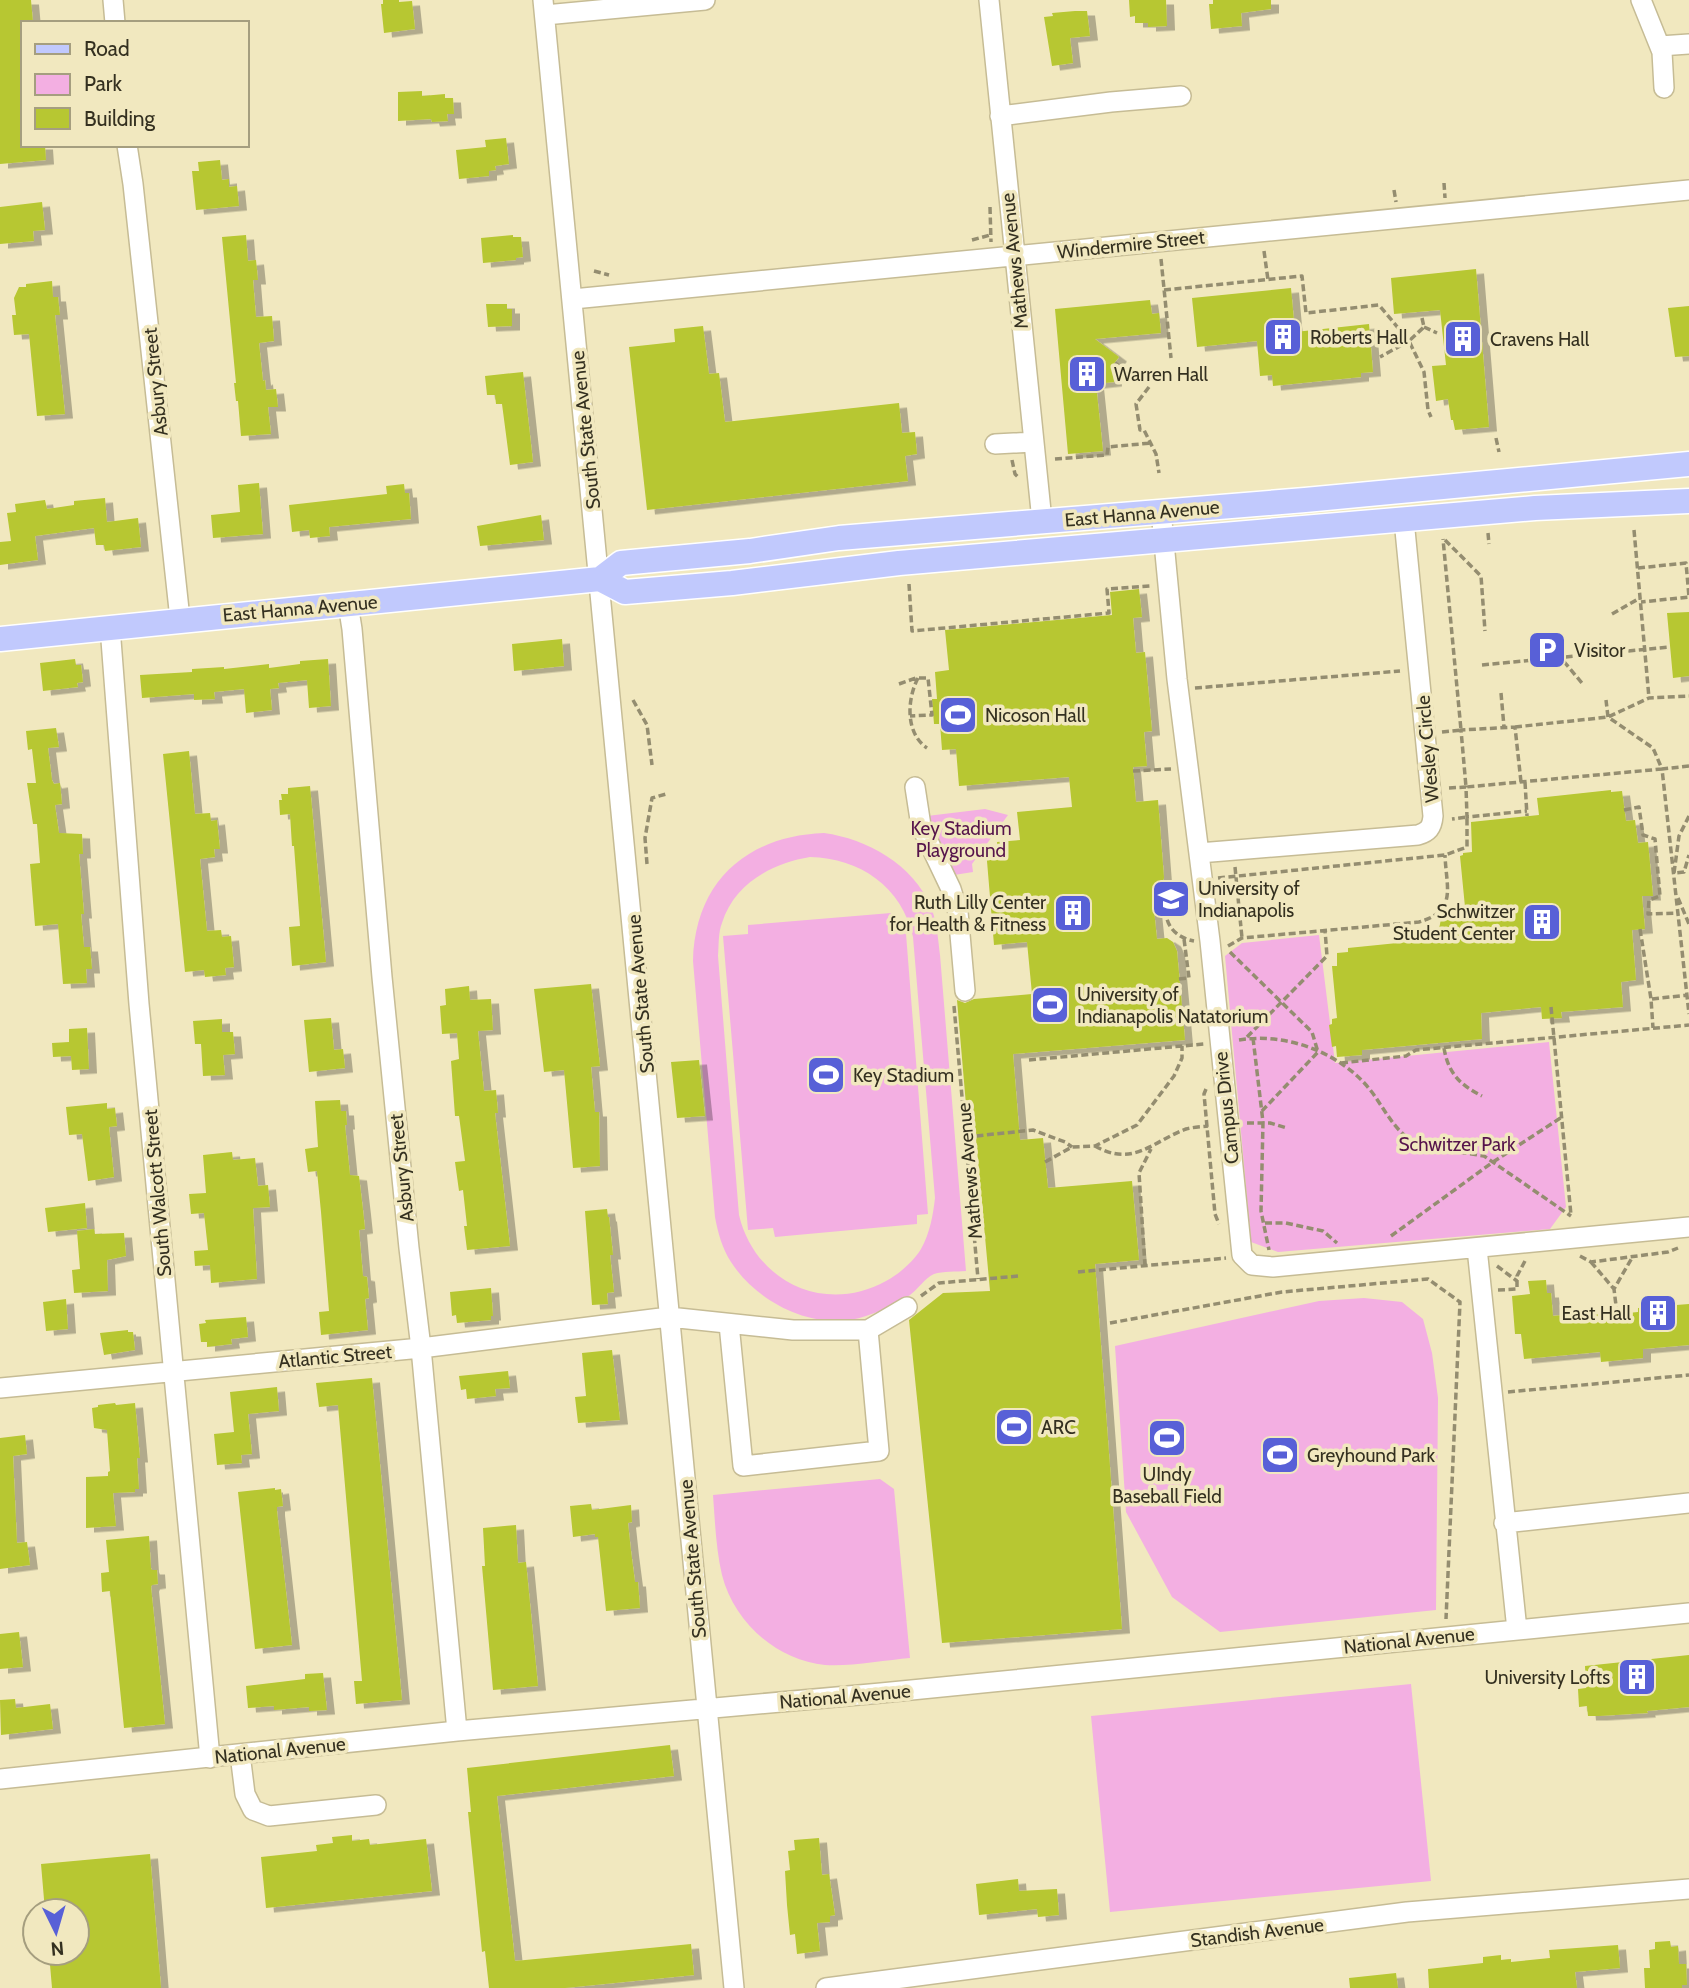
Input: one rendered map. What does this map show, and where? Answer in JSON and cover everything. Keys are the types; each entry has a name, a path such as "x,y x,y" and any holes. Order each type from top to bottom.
{"main road":[{"name":"East Hanna Avenue","path":"0,639 600,579 621,564 750,551 839,538 1689,464"},
{"name":"East Hanna Avenue","path":"600,579 625,592 732,583 899,562 1535,508 1689,501"}],"street":[{"path":"113,0 115,21"},
{"path":"544,7 705,0"},
{"name":"Mathews Avenue","path":"989,0 1042,521"},
{"path":"1642,0 1660,47 1664,88"},
{"name":"South State Avenue","path":"544,7 734,1988"},
{"path":"1660,47 1689,44"},
{"path":"1000,116 1181,96"},
{"name":"Asbury Street","path":"127,147 180,619"},
{"name":"Windermire Street","path":"573,299 1682,191"},
{"path":"995,444 1034,452"},
{"name":"Campus Drive","path":"1161,511 1202,880 1218,945 1227,1124 1242,1255 1252,1265 1273,1267 1689,1227"},
{"name":"Wesley Circle","path":"1199,853 1418,835 1429,830 1433,816 1405,520"},
{"name":"Asbury Street","path":"348,604 457,1731"},
{"name":"South Walcott Street","path":"110,627 139,1004 209,1758"},
{"path":"915,788 920,826 951,889 958,912 965,991"},
{"path":"1477,1248 1517,1630"},
{"path":"729,1324 743,1466 879,1451 868,1330 907,1307"},
{"name":"Atlantic Street","path":"0,1388 421,1348 669,1317 793,1330 868,1330"},
{"path":"1504,1523 1689,1503"},
{"name":"National Avenue","path":"0,1779 457,1731 1689,1612"},
{"path":"240,1755 245,1794 253,1810 269,1816 376,1805"},
{"name":"Standish Avenue","path":"826,1988 1408,1912 1689,1889"}],"path":[{"path":"1262,231 1268,280"},
{"path":"1159,242 1171,358"},
{"path":"1164,290 1303,276 1306,313 1379,305 1409,341 1424,372 1431,417"},
{"path":"1422,318 1424,327"},
{"path":"1380,357 1409,341 1424,327"},
{"path":"1424,327 1437,333"},
{"path":"1115,363 1140,381"},
{"path":"1149,387 1136,404 1140,429 1144,430 1156,454 1159,473"},
{"path":"1496,438 1499,452"},
{"path":"1034,452 1107,455 1108,447 1151,443"},
{"path":"1634,530 1649,698"},
{"path":"1488,533 1489,544"},
{"path":"1446,855 1447,902 1436,917 1419,922 1242,938 1218,945 1184,939 1170,930 1167,911 1169,898 1177,888 1187,882 1446,855 1467,847 1461,730 1443,539 1481,576 1485,631"},
{"path":"1612,614 1640,600 1689,597 1687,563 1637,568"},
{"path":"909,575 912,631 1109,613 1107,589 1150,586"},
{"path":"1532,634 1560,657 1582,682"},
{"path":"1482,665 1670,647"},
{"path":"1179,689 1420,670"},
{"path":"918,678 909,704 910,716 915,733 927,748"},
{"path":"899,684 928,678 932,715 910,716"},
{"path":"1501,693 1504,727"},
{"path":"1439,732 1608,717 1649,698 1689,696"},
{"path":"633,700 647,725 652,765"},
{"path":"1605,700 1608,717 1653,748 1662,769 1687,969 1689,1014"},
{"path":"1445,820 1527,813 1515,727"},
{"path":"1444,789 1689,766"},
{"path":"1133,771 1173,769"},
{"path":"1625,810 1639,807 1643,835 1655,839 1660,896 1649,900 1648,914 1678,913"},
{"path":"1674,873 1679,836 1689,816"},
{"path":"1234,850 1242,938"},
{"path":"1674,873 1684,872 1689,855"},
{"path":"1676,893 1689,924"},
{"path":"1640,929 1653,1029"},
{"path":"1246,1039 1327,956 1325,930"},
{"path":"1180,979 1189,978 1184,939"},
{"path":"1218,945 1312,1032 1318,1052"},
{"name":"Mathews Avenue","path":"965,991 953,992 978,1279"},
{"path":"1651,999 1688,995"},
{"path":"1233,1041 1253,1038 1291,1041 1318,1052 1349,1069 1372,1092 1395,1126 1412,1142 1421,1146 1476,1153 1571,1216 1551,1007"},
{"path":"1339,1063 1406,1056 1416,1050 1689,1025"},
{"path":"1253,1038 1263,1122 1261,1211 1269,1253"},
{"path":"1029,1060 1203,1044 1204,1055"},
{"path":"1096,1146 1128,1132 1145,1117 1174,1076 1182,1058 1182,1046"},
{"path":"1444,1048 1446,1063 1451,1073 1468,1089 1482,1096"},
{"path":"1261,1112 1318,1052"},
{"path":"1207,1088 1204,1094 1215,1214 1221,1231"},
{"path":"1384,1241 1493,1162 1562,1117"},
{"path":"1045,1162 1072,1147 1096,1146 1123,1154 1141,1153 1190,1128 1263,1122 1287,1128"},
{"path":"966,1137 1033,1130 1072,1147"},
{"path":"1145,1266 1139,1173 1151,1148"},
{"path":"1265,1223 1286,1223 1323,1231 1340,1245"},
{"path":"1591,1262 1668,1252 1678,1247"},
{"path":"1225,1249 1232,1266"},
{"path":"1571,1251 1591,1262 1614,1289 1617,1314"},
{"path":"1492,1290 1517,1289 1521,1266 1528,1256 1518,1258"},
{"path":"1614,1289 1633,1256"},
{"path":"1078,1272 1227,1258"},
{"path":"1490,1269 1496,1262 1517,1281"},
{"path":"907,1307 939,1283 1019,1276"},
{"path":"1110,1323 1282,1292 1428,1279 1460,1302 1446,1621"},
{"path":"1502,1392 1689,1375"}],"green space":[{"name":"Key Stadium Playground","path":"985,809 1008,815 972,864 973,872 954,875 927,816"},
{"path":"824,833 840,836 872,848 901,866 913,878 931,907 940,955 966,1271 934,1274 894,1305 847,1320 828,1321 790,1311 757,1291 728,1257 715,1217 693,961 696,933 703,908 730,868 771,843 796,836","holes":["810,857 828,859 862,870 889,890 907,919 913,937 935,1198 927,1237 910,1263 886,1281 863,1291 840,1294 817,1293 796,1286 776,1274 760,1258 747,1238 739,1215 718,956 722,923 735,897 745,887 782,864"]},
{"name":"Key Stadium","path":"891,913 892,922 905,921 928,1214 917,1215 917,1224 775,1237 773,1228 748,1230 723,936 748,934 748,925"},
{"name":"Schwitzer Park","path":"1319,935 1335,1063 1549,1042 1566,1207 1550,1229 1278,1252 1251,1242 1225,956 1242,943"},
{"name":"Greyhound Park","path":"1364,1298 1402,1302 1423,1319 1432,1353 1438,1398 1436,1610 1220,1632 1172,1597 1126,1512 1115,1346 1319,1301"},
{"path":"880,1479 894,1489 910,1658 825,1665 807,1662 774,1647 747,1623 728,1592 718,1555 713,1495"},
{"path":"1411,1684 1431,1881 1110,1912 1091,1716"}],"building":[{"path":"0,0 31,0 33,21 21,21 21,147 45,147 46,160 0,164"},
{"path":"383,0 412,1 415,29 384,33 381,4"},
{"path":"1129,0 1166,0 1167,26 1148,27 1148,23 1135,23 1135,16 1130,17"},
{"path":"1213,0 1271,0 1271,9 1241,13 1242,26 1211,29 1209,4 1213,4"},
{"path":"1087,11 1090,36 1070,38 1073,63 1052,66 1044,17 1053,16 1052,13"},
{"path":"422,91 422,96 445,94 445,98 453,98 454,114 447,114 448,121 398,121 398,92"},
{"path":"506,138 509,164 495,166 496,170 489,171 489,176 459,179 456,150 486,147 485,140"},
{"path":"220,160 222,180 229,179 229,187 237,186 239,206 196,210 192,171 199,171 198,162"},
{"path":"42,202 45,230 33,231 34,241 0,244 0,207"},
{"path":"246,235 248,261 256,260 258,280 253,280 256,317 272,316 274,341 259,343 263,381 265,380 266,390 276,389 278,407 268,407 271,434 241,436 222,237"},
{"path":"513,235 521,237 523,257 483,263 481,238"},
{"name":"Cravens Hall","path":"1476,269 1489,427 1455,430 1448,399 1436,401 1432,366 1446,365 1440,310 1394,314 1391,278"},
{"path":"52,281 53,297 58,297 60,315 55,315 65,414 37,416 29,334 14,335 12,315 16,315 14,298 19,287"},
{"name":"Roberts Hall","path":"1291,288 1295,332 1369,324 1373,372 1361,373 1361,377 1273,386 1272,375 1260,376 1257,341 1197,347 1192,298"},
{"name":"Warren Hall","path":"1150,300 1152,314 1159,313 1161,333 1095,339 1119,357 1112,366 1114,382 1096,384 1103,451 1068,454 1055,309"},
{"path":"486,304 507,304 507,309 512,309 512,326 488,327"},
{"path":"1689,306 1689,356 1675,357 1668,308"},
{"path":"703,326 709,374 719,373 725,422 899,403 902,433 915,432 917,454 905,456 908,481 647,510 629,347 675,342 674,329"},
{"path":"523,372 533,462 510,465 502,404 496,404 495,395 487,395 485,376"},
{"path":"259,483 263,534 213,538 211,515 240,512 238,485"},
{"path":"404,484 405,493 409,493 411,519 329,527 330,536 310,538 309,530 292,532 289,505 387,494 386,486"},
{"path":"105,498 107,522 138,518 141,547 105,551 104,545 96,545 94,528 35,536 38,560 0,565 0,542 11,541 7,513 16,512 15,504 45,500 47,509 74,505 74,501"},
{"path":"541,515 544,540 480,546 477,526"},
{"path":"1139,589 1142,617 1133,618 1136,653 1145,652 1152,731 1144,732 1147,766 1133,767 1136,802 1158,800 1164,878 1161,885 1152,891 1157,939 1167,938 1173,942 1177,951 1185,1040 1013,1054 1020,1140 1043,1138 1048,1188 1132,1181 1139,1260 1095,1264 1122,1629 942,1643 909,1320 943,1293 990,1291 975,1128 968,1128 957,1000 965,1003 974,999 1032,994 1027,942 994,945 986,849 998,848 997,842 1020,840 1017,812 1072,807 1069,777 959,786 956,749 942,750 940,724 934,724 932,699 937,699 935,672 949,670 945,630 1112,615 1110,592"},
{"path":"1689,612 1689,676 1673,678 1667,613"},
{"path":"562,639 564,666 514,671 512,644"},
{"path":"75,659 76,665 81,665 83,682 77,683 78,687 43,691 40,663"},
{"path":"328,659 331,706 309,708 307,680 278,683 279,688 270,689 272,710 246,713 244,689 214,692 215,699 194,700 194,694 142,698 140,675 269,664 269,668 300,664 300,661"},
{"path":"56,728 59,747 48,748 52,780 54,784 60,783 62,804 55,805 59,833 82,834 83,854 79,854 84,914 81,914 84,947 90,947 92,969 86,969 87,983 63,984 58,924 35,926 30,864 40,863 37,824 33,824 27,783 36,783 32,749 28,750 26,731"},
{"path":"189,751 195,814 210,813 211,821 217,820 220,849 214,849 215,857 200,859 207,931 221,930 222,937 231,936 234,967 225,968 226,975 205,977 204,970 185,972 163,754"},
{"path":"310,786 326,962 292,966 289,927 300,926 294,846 290,814 280,815 279,800 282,800 281,794 288,794 288,788"},
{"name":"Schwitzer Student Center","path":"1622,791 1626,821 1635,820 1638,843 1648,842 1653,896 1642,896 1645,929 1632,930 1636,980 1621,982 1623,1007 1561,1012 1562,1018 1542,1019 1541,1007 1481,1013 1482,1039 1362,1050 1362,1055 1337,1057 1336,1046 1332,1047 1329,1025 1332,1024 1332,1019 1337,1018 1332,966 1337,966 1337,953 1348,952 1348,948 1437,939 1441,919 1448,913 1465,907 1460,856 1472,852 1471,822 1539,815 1537,798"},
{"path":"591,984 600,1066 591,1067 595,1112 599,1112 600,1166 573,1168 564,1070 544,1072 534,989"},
{"path":"469,986 470,1000 491,999 493,1030 478,1031 484,1091 496,1090 498,1113 495,1113 510,1246 467,1250 463,1190 459,1191 455,1162 465,1161 459,1116 455,1116 451,1061 459,1059 457,1033 442,1034 440,1006 446,1005 445,989"},
{"path":"331,1018 334,1050 343,1049 345,1068 309,1072 304,1020"},
{"path":"222,1019 222,1032 233,1032 235,1054 223,1055 225,1075 203,1076 201,1044 195,1044 193,1021"},
{"path":"87,1028 89,1069 72,1070 71,1056 53,1057 52,1043 69,1042 69,1029"},
{"path":"699,1060 705,1116 677,1118 671,1062"},
{"path":"340,1100 341,1111 346,1111 350,1175 359,1176 365,1229 359,1230 363,1276 367,1277 369,1298 365,1299 368,1330 321,1335 319,1312 329,1311 321,1212 317,1171 308,1172 305,1149 318,1147 315,1101"},
{"path":"107,1103 107,1109 115,1108 117,1126 109,1127 114,1177 88,1181 82,1134 69,1135 66,1107"},
{"path":"232,1152 233,1160 255,1158 258,1186 268,1185 270,1207 253,1208 257,1279 211,1283 210,1265 195,1266 194,1251 208,1250 204,1213 191,1214 189,1194 206,1193 203,1155"},
{"path":"85,1203 87,1228 48,1232 45,1208"},
{"path":"607,1209 613,1255 610,1255 614,1292 607,1293 608,1304 592,1305 585,1211"},
{"path":"94,1229 95,1234 124,1233 126,1256 107,1260 108,1291 74,1293 72,1270 80,1269 77,1231"},
{"name":"East Hall","path":"1546,1280 1547,1293 1551,1293 1553,1316 1598,1312 1598,1316 1638,1312 1638,1308 1689,1304 1689,1345 1643,1349 1643,1358 1601,1362 1600,1352 1524,1359 1521,1334 1515,1334 1512,1296 1530,1294 1528,1281"},
{"path":"491,1288 491,1320 457,1323 456,1315 452,1316 450,1292"},
{"path":"66,1299 68,1329 46,1331 43,1302"},
{"path":"246,1317 248,1337 231,1339 232,1344 207,1347 207,1342 201,1342 199,1324 206,1323 205,1320"},
{"path":"128,1330 133,1332 135,1350 104,1355 100,1333"},
{"path":"612,1350 620,1420 578,1423 575,1397 586,1396 582,1353"},
{"path":"508,1371 510,1388 495,1389 496,1396 467,1399 466,1389 461,1390 459,1376"},
{"path":"372,1378 402,1700 356,1704 354,1681 362,1681 338,1405 319,1407 316,1383"},
{"path":"277,1387 279,1411 248,1414 252,1454 241,1455 242,1463 217,1465 214,1434 234,1432 230,1392"},
{"path":"115,1403 135,1403 140,1458 137,1458 139,1489 135,1489 135,1492 113,1493 116,1526 86,1528 86,1477 108,1476 110,1471 107,1430 94,1428 92,1408"},
{"path":"25,1435 27,1454 13,1456 17,1543 27,1542 30,1565 0,1569 0,1438"},
{"path":"281,1489 283,1506 277,1507 277,1511 292,1645 255,1649 238,1492"},
{"path":"591,1504 592,1510 631,1505 632,1522 628,1523 640,1608 606,1611 598,1537 595,1537 595,1534 573,1537 570,1506"},
{"path":"516,1525 518,1563 526,1562 538,1686 493,1690 482,1566 485,1566 483,1528"},
{"path":"149,1536 151,1568 157,1570 158,1584 151,1587 165,1724 124,1728 110,1591 102,1592 101,1573 109,1572 106,1540"},
{"path":"19,1632 23,1667 0,1669 0,1634"},
{"name":"University Lofts","path":"1689,1655 1689,1707 1647,1711 1648,1713 1588,1716 1587,1706 1579,1707 1578,1689 1586,1688 1585,1666"},
{"path":"323,1673 327,1710 309,1711 309,1707 274,1710 274,1706 248,1708 246,1686 305,1679 305,1674"},
{"path":"15,1699 16,1708 50,1704 53,1729 1,1735 0,1700"},
{"path":"670,1745 674,1776 497,1796 515,1961 691,1944 694,1975 565,1988 489,1988 485,1951 482,1952 468,1812 471,1812 467,1768"},
{"path":"352,1835 352,1841 369,1839 370,1845 426,1839 432,1891 266,1908 261,1857 317,1851 316,1845 333,1843 332,1837"},
{"path":"819,1838 822,1875 829,1874 835,1915 830,1916 830,1922 817,1923 820,1951 797,1954 795,1934 790,1935 787,1905 785,1871 790,1870 788,1851 795,1850 794,1840"},
{"path":"150,1854 161,1988 52,1988 50,1967 91,1967 91,1897 44,1897 41,1864"},
{"path":"1018,1879 1019,1891 1057,1889 1059,1915 1038,1917 1037,1909 979,1915 976,1884"},
{"path":"1670,1941 1671,1947 1678,1946 1679,1964 1686,1964 1687,1985 1682,1985 1682,1988 1645,1988 1644,1968 1650,1968 1649,1950 1655,1949 1655,1942"},
{"path":"1618,1945 1620,1968 1575,1972 1577,1988 1429,1988 1428,1969 1483,1963 1483,1957 1501,1955 1501,1960 1511,1959 1511,1962 1550,1958 1549,1950"},
{"path":"1396,1973 1398,1988 1350,1988 1349,1978"}],"place":[{"name":"Roberts Hall","path":"1283,337"},
{"name":"Cravens Hall","path":"1463,339"},
{"name":"Warren Hall","path":"1087,374"},
{"name":"Visitor","path":"1547,650"},
{"name":"Nicoson Hall","path":"958,715"},
{"name":"University of Indianapolis","path":"1171,899"},
{"name":"Ruth Lilly Center for Health & Fitness","path":"1073,913"},
{"name":"Schwitzer Student Center","path":"1542,922"},
{"name":"University of Indianapolis Natatorium","path":"1050,1005"},
{"name":"Key Stadium","path":"826,1075"},
{"name":"East Hall","path":"1658,1313"},
{"name":"ARC","path":"1014,1427"},
{"name":"UIndy Baseball Field","path":"1167,1438"},
{"name":"Greyhound Park","path":"1280,1455"},
{"name":"University Lofts","path":"1637,1677"}]}
